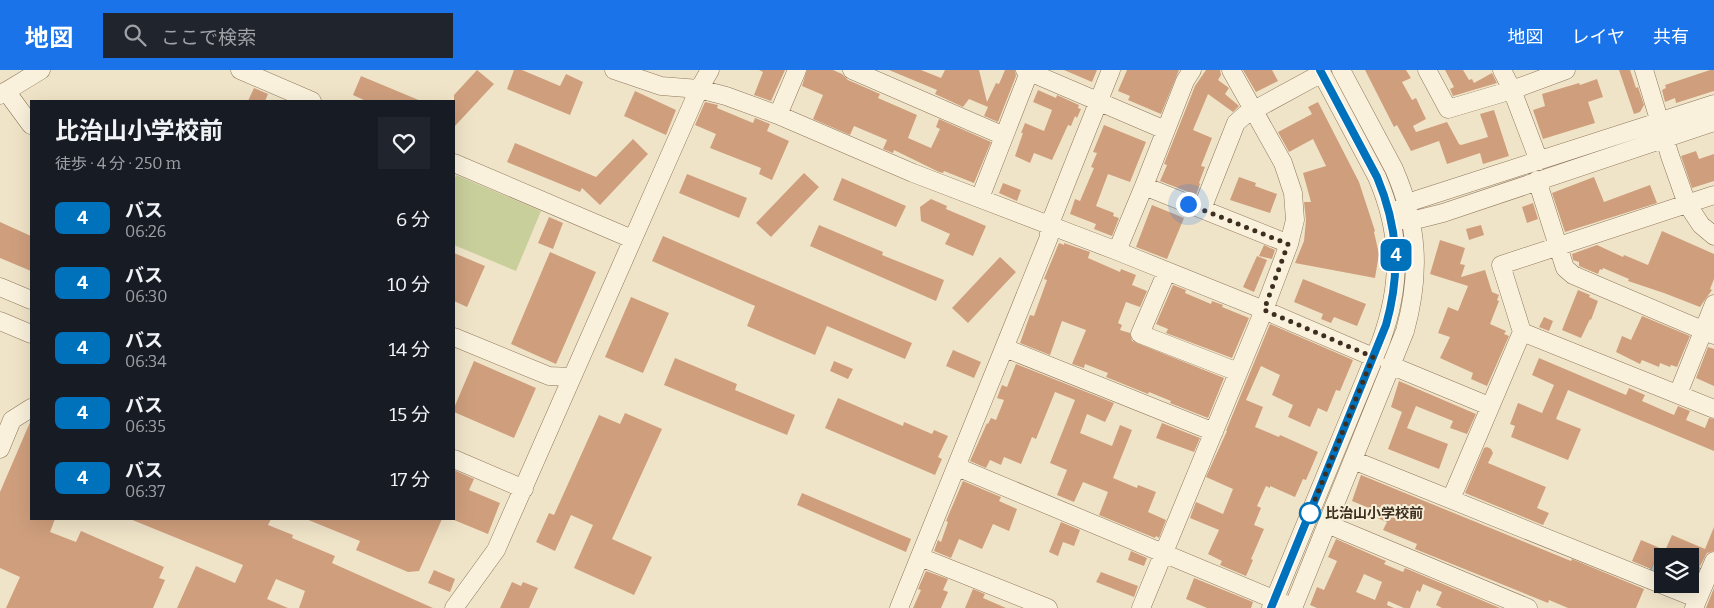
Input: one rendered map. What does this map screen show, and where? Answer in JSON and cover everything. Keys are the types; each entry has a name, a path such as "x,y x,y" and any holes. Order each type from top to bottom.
{"street":[{"path":"240,70 310,100"},
{"path":"454,608 496,550 632,239 699,89 710,70"},
{"path":"778,115 796,70"},
{"path":"852,70 1004,136"},
{"path":"899,608 1049,238 1048,226 1111,70"},
{"path":"1117,251 1185,81 1192,70"},
{"path":"1141,608 1264,310 1295,220 1293,193 1283,164 1231,70"},
{"path":"957,467 1164,552 1273,604 1294,608 1404,331 1413,295 1415,258 1407,203 1394,169 1341,70"},
{"path":"1427,70 1448,108 1512,90 1566,70"},
{"path":"1502,70 1512,90 1539,161"},
{"path":"1644,70 1659,122 1687,204 1701,225 1714,236"},
{"path":"30,124 3,93 39,71"},
{"path":"619,71 661,86 699,89 726,96 778,115 913,173 1117,251 1264,310 1373,357"},
{"path":"980,198 1028,71 1165,130"},
{"path":"1202,209 1236,123 1245,115 1321,72 1377,177 1391,216 1396,258 1394,292 1386,325 1273,604"},
{"path":"1391,216 1407,203 1714,104"},
{"path":"1391,216 1411,221 1443,213 1714,122"},
{"path":"455,162 632,239"},
{"path":"1537,180 1565,268 1573,275 1709,333"},
{"path":"1144,186 1288,244"},
{"path":"1451,499 1522,332 1501,265 1714,195"},
{"path":"1167,271 1140,334 1238,372"},
{"path":"0,287 30,300"},
{"path":"1678,394 1709,333 1714,304"},
{"path":"0,321 30,334"},
{"path":"1522,332 1714,409"},
{"path":"455,337 549,376 572,377"},
{"path":"1005,348 1214,432"},
{"path":"1390,365 1489,406"},
{"path":"0,449 12,420 30,409"},
{"path":"455,458 524,489"},
{"path":"1353,460 1451,499 1696,604 1714,561"},
{"path":"1327,524 1528,608"},
{"path":"920,557 1048,608"}],"green space":[{"path":"456,175 541,211 516,271 455,245"}],"water":[{"path":"1654,562 1654,573 1650,571"}],"building":[{"path":"477,70 494,84 455,126 454,95"},
{"path":"514,70 522,70 560,86 566,74 583,82 570,115 507,89"},
{"path":"759,70 785,70 771,101 754,95 763,72"},
{"path":"807,70 833,70 842,74 848,80 880,94 878,98 917,115 908,138 931,148 940,129 936,127 939,119 991,142 974,183 944,171 943,173 939,172 894,150 893,153 883,149 887,140 854,126 850,135 813,119 823,95 802,86"},
{"path":"889,70 921,70 941,78 945,70 979,70 987,102 996,83 999,84 1005,70 1015,70 1016,76 998,122 984,116 988,107 969,99 963,107 935,94 937,90"},
{"path":"1064,70 1097,70 1092,82"},
{"path":"1127,70 1179,70 1161,114 1128,100 1130,96 1118,91"},
{"path":"1206,70 1220,70 1221,75 1218,80 1229,88 1225,94 1239,106 1233,112 1208,94 1193,130 1212,138 1201,166 1205,167 1196,195 1160,181 1167,165 1164,164 1195,86"},
{"path":"1243,70 1272,70 1278,81 1256,92"},
{"path":"1365,70 1406,70 1411,78 1402,82 1412,100 1416,98 1426,119 1413,126 1416,132 1447,122 1461,145 1488,137 1480,114 1494,110 1509,156 1483,164 1480,153 1447,164 1439,141 1411,151 1397,125 1394,127"},
{"path":"1445,70 1463,70 1469,80 1472,79 1474,83 1492,73 1497,83 1453,96 1450,89 1454,87"},
{"path":"1619,70 1630,70 1644,105 1640,112 1634,114"},
{"path":"1714,70 1714,91 1676,103 1675,98 1665,102 1662,90 1666,88 1665,85"},
{"path":"361,76 419,100 364,100 353,95"},
{"path":"1597,79 1603,97 1588,102 1595,123 1543,139 1533,110 1545,106 1542,94"},
{"path":"254,88 268,94 265,100 248,100"},
{"path":"1038,90 1056,98 1057,95 1079,105 1078,108 1081,109 1077,118 1075,116 1071,126 1068,125 1052,160 1034,153 1030,163 1015,156 1025,123 1044,131 1052,110 1033,102"},
{"path":"635,91 676,110 666,135 624,116"},
{"path":"705,102 718,105 717,108 753,123 755,118 770,124 767,131 789,141 772,180 759,174 761,168 710,148 716,134 695,125"},
{"path":"1318,102 1359,182 1375,231 1379,254 1375,278 1295,263 1304,241 1306,220 1304,202 1311,202 1303,173 1326,166 1313,139 1289,152 1278,132 1312,114 1308,107"},
{"path":"1104,125 1146,142 1130,182 1108,174 1096,206 1114,213 1113,216 1119,218 1112,236 1094,229 1096,224 1070,214 1075,199 1080,201 1094,168 1091,167 1097,153 1093,152"},
{"path":"633,139 648,154 600,205 582,188 580,192 507,162 515,143 596,177"},
{"path":"1696,151 1699,159 1714,154 1714,181 1692,188 1681,156"},
{"path":"804,173 819,187 771,237 756,223"},
{"path":"687,174 747,198 739,218 679,193"},
{"path":"1239,177 1256,183 1255,186 1277,194 1270,213 1230,200"},
{"path":"1594,177 1604,202 1650,185 1657,203 1565,232 1552,193"},
{"path":"842,178 906,206 896,227 833,200"},
{"path":"1003,183 1021,190 1017,201 999,193"},
{"path":"931,199 947,206 946,209 986,226 973,256 945,244 950,234 921,221 920,207"},
{"path":"1533,203 1538,219 1527,223 1522,207"},
{"path":"1152,205 1184,218 1167,259 1136,247"},
{"path":"549,217 563,223 553,249 538,243"},
{"path":"0,222 30,236 30,271 0,258"},
{"path":"819,225 883,252 882,255 944,280 936,301 810,246"},
{"path":"1481,225 1484,235 1469,240 1466,229"},
{"path":"1662,231 1714,254 1714,279 1710,289 1712,290 1700,307 1628,281 1629,279 1603,268 1602,270 1600,269 1598,274 1579,266 1579,262 1573,260 1572,254 1597,245 1623,257 1624,255 1648,265"},
{"path":"663,236 912,343 905,359 827,326 815,355 747,326 755,306 652,261"},
{"path":"1440,240 1465,248 1460,264 1465,265 1461,277 1485,270 1492,292 1499,295 1497,300 1499,301 1490,324 1506,331 1504,334 1509,336 1487,386 1471,379 1473,373 1440,358 1450,337 1438,333 1448,307 1458,311 1468,286 1430,274"},
{"path":"1059,243 1090,252 1088,258 1120,272 1121,269 1136,275 1132,285 1147,291 1140,307 1126,302 1118,323 1122,325 1120,330 1130,333 1132,341 1224,378 1208,418 1170,403 1171,401 1149,392 1148,394 1106,377 1108,373 1085,364 1084,368 1072,364 1086,330 1062,321 1050,355 1020,343 1030,315 1034,316 1047,280 1044,279"},
{"path":"1264,245 1275,250 1272,259 1259,256"},
{"path":"550,252 596,272 556,364 511,344"},
{"path":"455,253 485,266 467,307 455,301"},
{"path":"1257,256 1267,260 1254,292 1243,287"},
{"path":"1000,257 1016,272 968,323 952,308"},
{"path":"1303,279 1366,304 1357,326 1334,317 1331,323 1321,319 1323,314 1294,302"},
{"path":"1173,285 1186,290 1185,293 1211,304 1212,301 1223,305 1222,307 1249,318 1232,358 1166,333 1168,329 1156,324"},
{"path":"1578,290 1598,301 1591,320 1581,338 1562,330"},
{"path":"631,297 669,313 643,373 605,357"},
{"path":"1642,316 1690,336 1677,367 1671,365 1670,367 1660,363 1659,367 1642,360 1640,364 1616,352 1622,336 1631,340"},
{"path":"1544,317 1553,321 1549,331 1539,327"},
{"path":"1270,324 1353,360 1340,391 1336,390 1327,412 1318,408 1310,427 1288,417 1293,405 1272,395 1280,375 1261,366 1246,400 1263,407 1255,427 1279,437 1280,435 1318,452 1306,480 1303,479 1295,497 1266,486 1257,506 1261,508 1254,525 1264,529 1246,576 1220,565 1222,561 1208,554 1219,530 1190,518 1196,502 1223,514 1233,489 1206,477 1227,431"},
{"path":"1708,347 1714,349 1714,386 1696,378"},
{"path":"953,350 981,362 974,378 946,366"},
{"path":"675,358 737,384 735,390 795,415 787,435 664,385"},
{"path":"1539,358 1626,395 1629,388 1645,395 1642,401 1674,415 1678,406 1690,411 1686,420 1705,428 1709,418 1714,419 1714,451 1568,390 1556,419 1581,429 1568,460 1511,437 1515,426 1510,424 1518,403 1542,413 1554,385 1532,375"},
{"path":"474,361 536,388 514,438 455,412 455,406"},
{"path":"834,361 853,369 848,379 830,371"},
{"path":"1016,364 1114,403 1105,422 1087,414 1080,433 1112,446 1120,425 1132,430 1113,478 1137,488 1138,485 1156,492 1148,512 1166,520 1159,538 1099,515 1108,492 1083,482 1074,502 1057,495 1067,470 1050,463 1075,400 1055,392 1036,439 1032,437 1021,464 1004,457 1001,465 990,460 986,468 970,461 987,423 991,418 996,420 1004,400 997,398 1002,385 1007,387"},
{"path":"1399,381 1476,414 1467,434 1450,428 1453,421 1416,406 1407,428 1448,444 1439,469 1388,449 1402,412 1391,407"},
{"path":"838,398 903,426 904,422 932,434 934,430 948,436 938,457 942,459 935,475 825,428"},
{"path":"625,413 662,429 612,539 652,557 634,595 574,568 593,525 571,515 555,551 536,542 549,513 554,515 599,415 620,424"},
{"path":"30,422 30,520 55,520 50,532 76,542 81,531 164,567 159,578 165,580 153,608 6,608 20,577 0,568 0,492"},
{"path":"1162,423 1200,438 1194,452 1156,438"},
{"path":"1487,447 1493,453 1488,463 1546,487 1537,508 1549,513 1543,525 1465,493 1484,448"},
{"path":"455,470 474,479 469,490 500,503 488,534 454,520"},
{"path":"1361,475 1644,589 1636,608 1568,608 1549,600 1548,603 1415,549 1417,544 1383,530 1387,522 1372,516 1374,510 1352,501"},
{"path":"963,481 1001,497 999,501 1017,509 1009,531 993,524 982,549 959,539 951,558 934,551 938,540 941,542 948,522 946,521"},
{"path":"802,493 911,539 906,552 797,505"},
{"path":"132,520 270,520 268,525 293,535 292,538 335,556 332,563 433,608 299,608 305,591 276,579 267,599 288,608 177,608 196,566 235,583 243,565"},
{"path":"308,520 442,520 419,571 408,572 356,550 360,541"},
{"path":"1061,522 1080,530 1074,546 1063,542 1058,556 1049,552"},
{"path":"1714,527 1714,551 1707,553 1699,568 1699,548 1666,548 1672,535 1705,549"},
{"path":"1336,539 1386,561 1384,564 1403,572 1405,568 1500,608 1442,608 1436,605 1442,592 1423,584 1420,592 1417,590 1410,608 1404,608 1388,601 1387,605 1394,608 1317,608 1310,605 1317,587 1324,590 1337,561 1328,557","holes":["1364,574 1382,582 1375,600 1356,592"]},
{"path":"1641,540 1660,548 1654,548 1654,562 1651,569 1632,561"},
{"path":"1131,551 1147,558 1144,566 1128,560"},
{"path":"434,570 455,579 450,592 428,583"},
{"path":"926,571 948,579 943,590 948,592 941,608 913,608 921,590 918,589"},
{"path":"1101,572 1138,586 1134,597 1096,582"},
{"path":"1194,578 1253,602 1251,608 1207,608 1186,599"},
{"path":"512,582 521,586 523,582 538,588 529,608 500,608"},
{"path":"1714,588 1714,608 1706,608"},
{"path":"973,589 985,594 983,598 1006,608 965,608"}],"bus line":[{"name":"4","path":"1271,608 1380,341 1391,309 1396,275 1395,241 1389,208 1377,177 1320,70"}],"place":[{"name":"比治山小学校前","path":"1310,513"}],"route":[{"path":"1188,204 1288,244 1264,310 1373,357 1308,517 1310,513"}]}
